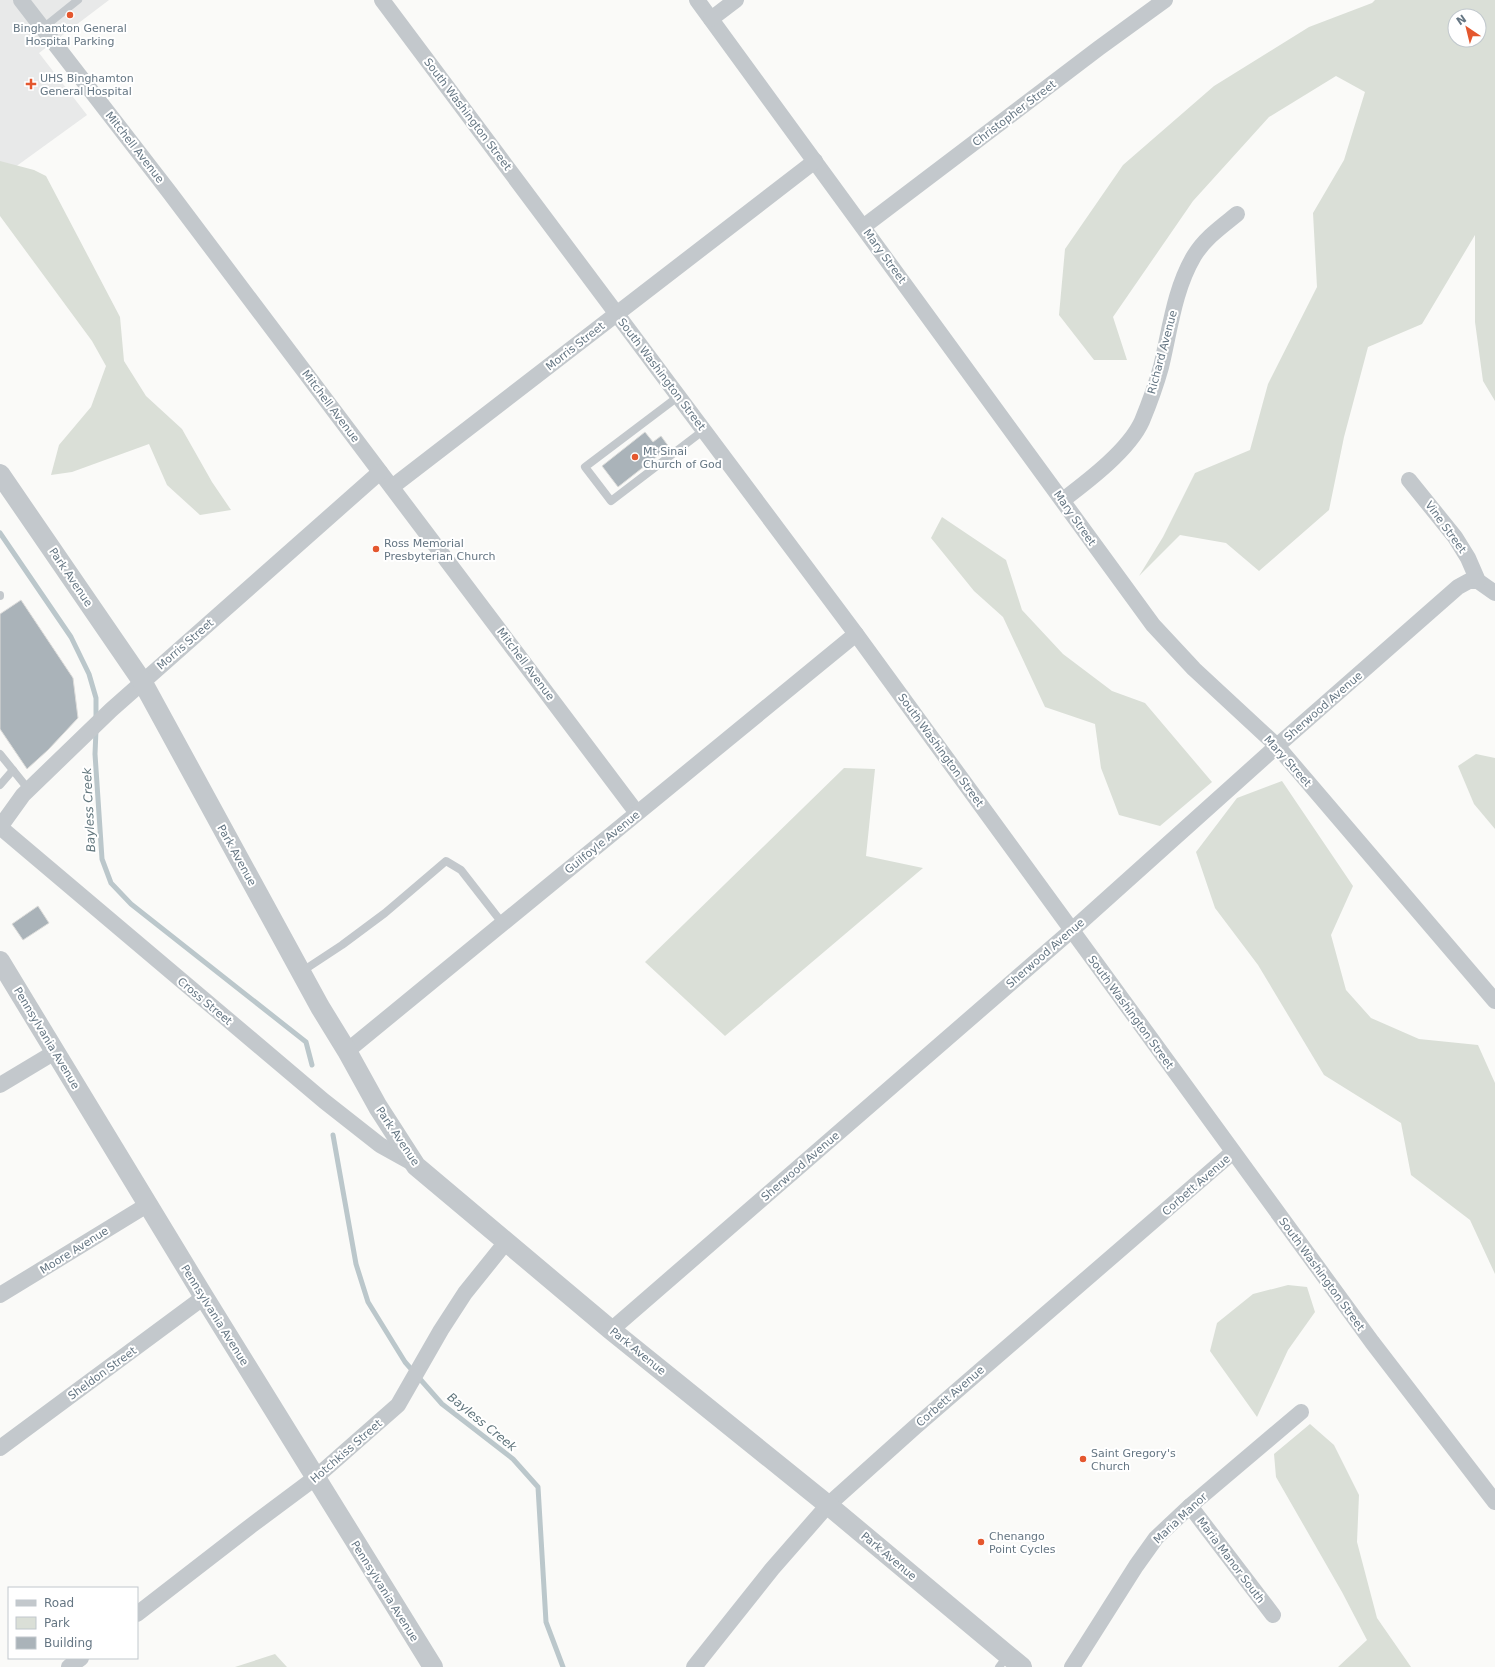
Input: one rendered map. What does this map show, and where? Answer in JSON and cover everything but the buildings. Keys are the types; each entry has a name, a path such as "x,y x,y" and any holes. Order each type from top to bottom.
{"street":[{"name":"Mitchell Avenue","path":"21,0 170,193 638,813"},
{"name":"South Washington Street","path":"382,0 856,634 1372,1342 1495,1502"},
{"name":"Mary Street","path":"697,0 1153,625 1194,669 1277,746 1495,1001"},
{"path":"710,18 736,0"},
{"name":"Christopher Street","path":"863,227 1165,0"},
{"name":"Morris Street","path":"392,486 815,161"},
{"name":"Richard Avenue","path":"1063,500 1102,470 1133,436 1142,422 1160,369 1173,312 1184,277 1194,256 1210,235 1237,214"},
{"name":"Morris Street","path":"0,827 29,790 110,710 380,472"},
{"name":"Park Avenue","path":"0,474 142,681 320,1007 378,1106 416,1166 611,1330 828,1506 1010,1663"},
{"name":"Vine Street","path":"1410,480 1455,537 1468,558 1478,581"},
{"name":"Sherwood Avenue","path":"611,1330 1072,930 1277,746 1458,588 1469,581 1478,581"},
{"path":"1478,581 1495,593"},
{"name":"Guilfoyle Avenue","path":"347,1051 856,634"},
{"name":"Cross Street","path":"0,827 324,1101 380,1145 416,1166"},
{"name":"Pennsylvania Avenue","path":"0,961 147,1205 433,1667"},
{"path":"0,1085 55,1052"},
{"name":"Corbett Avenue","path":"694,1667 772,1569 828,1506 915,1427 1233,1152"},
{"name":"Moore Avenue","path":"0,1295 147,1205"},
{"name":"Hotchkiss Street","path":"138,1613 252,1524 315,1478 398,1405 465,1293 506,1242"},
{"name":"Sheldon Street","path":"0,1448 204,1297"},
{"name":"Maria Manor","path":"1072,1667 1136,1566 1156,1538 1190,1506 1302,1412"},
{"name":"Maria Manor South","path":"1190,1506 1273,1615"},
{"path":"70,1667 80,1659"}],"lane":[{"path":"42,28 78,0"},
{"path":"679,396 585,467 611,501 704,430"},
{"path":"0,754 29,790"},
{"path":"0,785 13,770"},
{"path":"301,972 360,931 446,862 461,870 503,924"}],"shaded area":[{"name":"UHS Binghamton General Hospital","path":"0,0 109,0 39,53 87,115 0,178"}],"green space":[{"path":"1375,0 1495,0 1495,401 1483,381 1475,322 1475,235 1422,324 1368,347 1344,437 1329,510 1259,571 1226,543 1180,535 1139,576 1163,537 1195,473 1250,450 1268,384 1317,287 1313,213 1344,160 1365,92 1336,76 1269,117 1193,201 1113,317 1127,360 1094,360 1059,315 1065,249 1123,165 1214,86 1309,27 1372,3"},
{"path":"0,161 34,170 46,176 120,317 124,361 146,396 182,429 212,482 231,510 200,515 167,485 149,444 72,472 51,475 59,445 91,407 106,366 92,341 0,216"},
{"path":"942,517 1006,560 1022,610 1063,654 1112,691 1145,703 1212,782 1160,826 1119,815 1101,768 1095,724 1045,707 1003,617 974,591 931,538"},
{"path":"1476,754 1495,758 1495,829 1474,804 1458,766"},
{"path":"844,768 875,769 866,856 923,868 725,1036 645,962"},
{"path":"1282,781 1353,886 1331,935 1346,990 1371,1018 1419,1039 1478,1045 1495,1083 1495,1274 1470,1220 1411,1175 1401,1123 1324,1075 1258,965 1215,908 1196,852 1237,798"},
{"path":"1288,1285 1307,1287 1315,1312 1288,1350 1257,1417 1210,1351 1217,1323 1253,1294"},
{"path":"1310,1424 1334,1445 1359,1495 1357,1542 1377,1618 1411,1667 1338,1667 1367,1640 1342,1592 1276,1477 1274,1454"},
{"path":"275,1654 287,1667 235,1667"}],"waterway":[{"name":"Bayless Creek","path":"0,533 71,637 89,674 96,698 96,720"},
{"name":"Bayless Creek","path":"96,730 95,754 102,859 111,883 131,904 306,1042 312,1065"},
{"name":"Bayless Creek","path":"333,1135 356,1264 368,1302 405,1362 442,1404 513,1459 538,1487 546,1622 563,1667"}],"place":[{"name":"Binghamton General Hospital Parking","path":"70,15"},
{"name":"UHS Binghamton General Hospital","path":"31,84"},
{"name":"Mt Sinai Church of God","path":"635,457"},
{"name":"Ross Memorial Presbyterian Church","path":"376,549"},
{"name":"Saint Gregory's Church","path":"1083,1459"},
{"name":"Chenango Point Cycles","path":"981,1542"}]}
